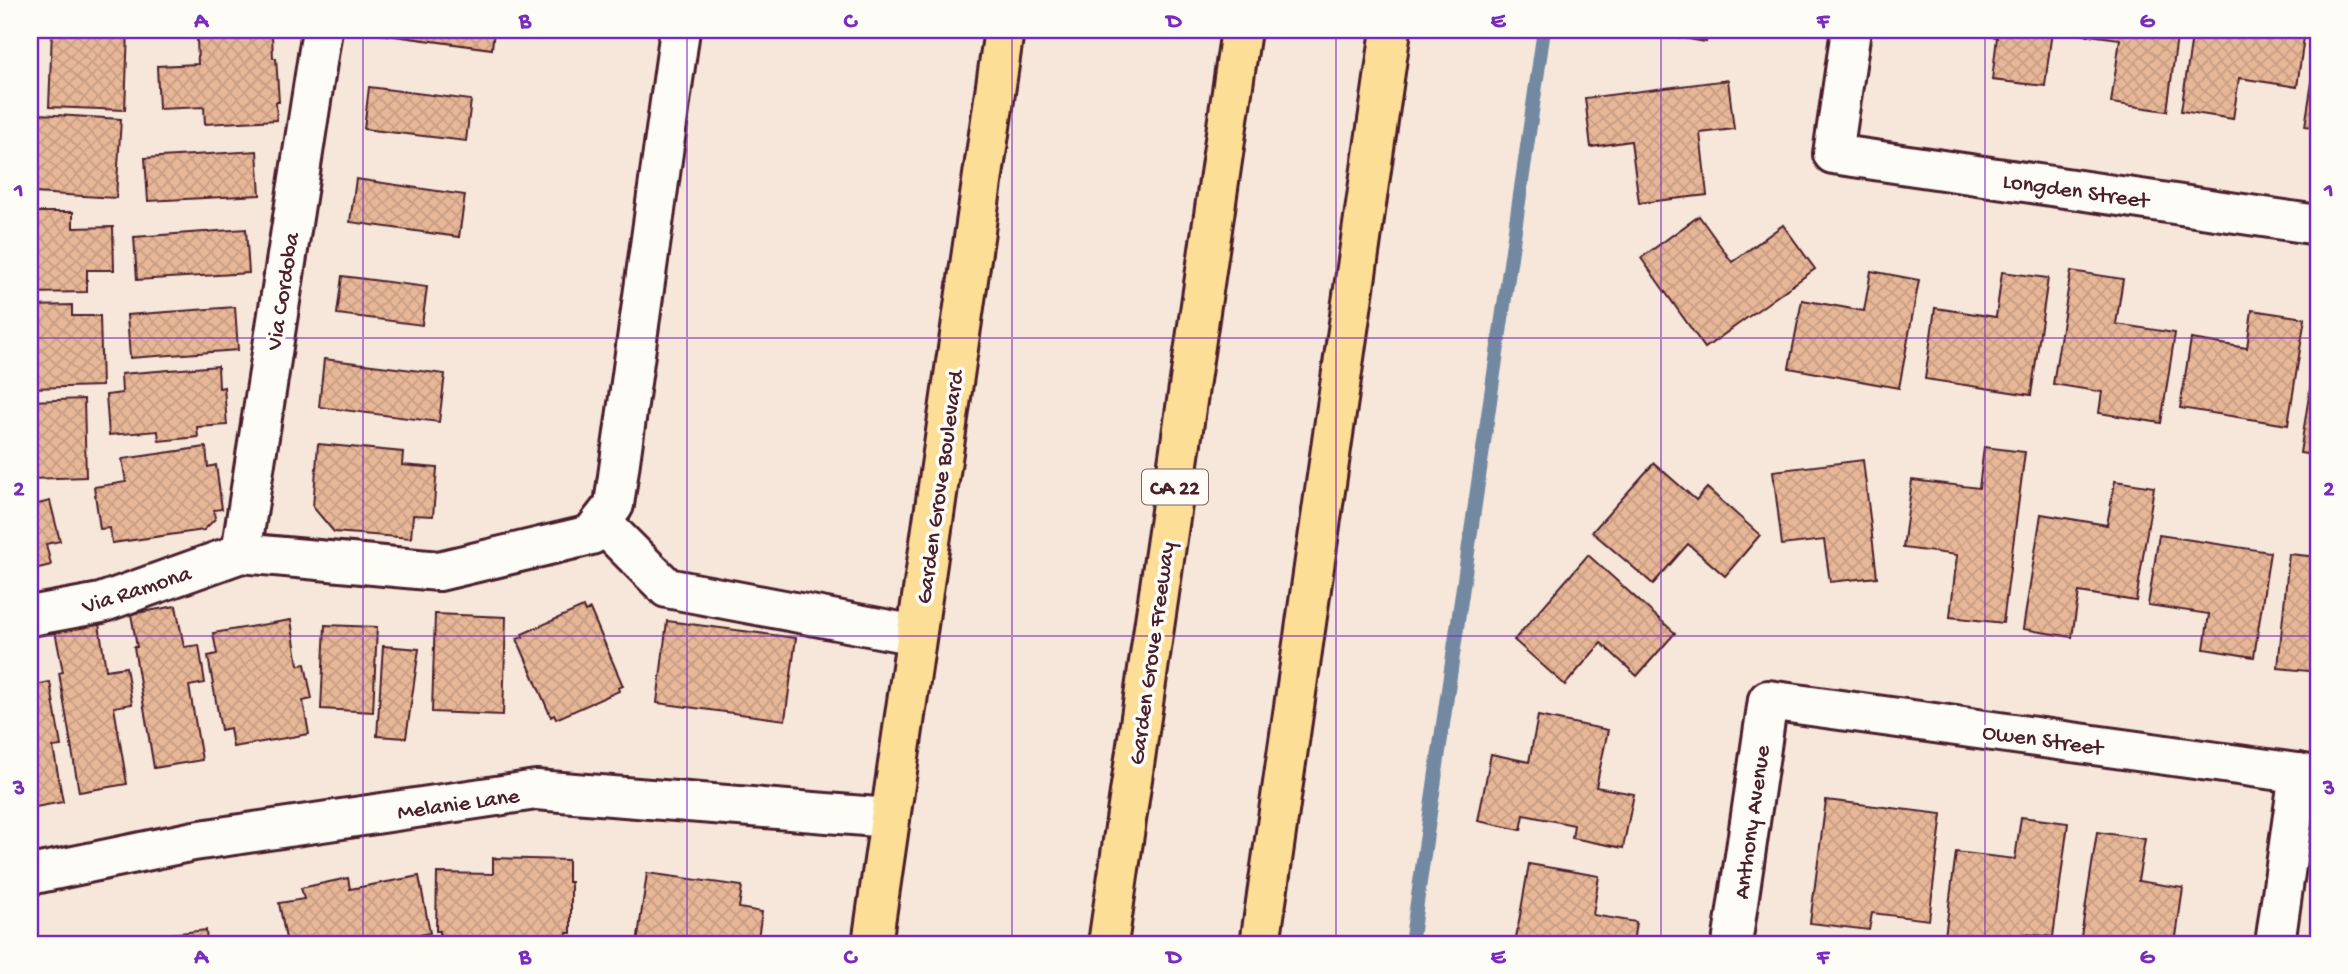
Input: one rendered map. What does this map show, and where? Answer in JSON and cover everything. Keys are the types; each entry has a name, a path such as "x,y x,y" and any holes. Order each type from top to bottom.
{"main road":[{"name":"Garden Grove Boulevard","path":"872,944 1004,30"},
{"name":"Garden Grove Freeway","path":"1108,944 1241,30"},
{"path":"1259,944 1391,30"}],"street":[{"name":"Via Cordoba","path":"241,553 321,30"},
{"path":"241,553 439,571 591,536 614,505 680,30"},
{"name":"Longden Street","path":"1851,30 1833,154 2318,225"},
{"path":"601,522 667,589 916,635"},
{"name":"Via Ramona","path":"30,615 102,603 241,553"},
{"name":"Owen Street","path":"1768,700 2309,774"},
{"name":"Anthony Avenue","path":"1732,944 1768,700"},
{"path":"2275,944 2309,774"},
{"name":"Melanie Lane","path":"30,875 194,841 536,790 890,818"}],"building":[{"path":"52,30 128,30 125,110 49,107"},
{"path":"380,30 494,30 492,49 380,34"},
{"path":"1638,30 1708,30 1706,42"},
{"path":"1939,30 2052,30 2045,86 1992,80 1997,37"},
{"path":"2066,30 2178,30 2167,111 2111,103 2120,39"},
{"path":"2193,30 2305,30 2297,87 2239,78 2233,119 2181,111"},
{"path":"272,34 279,102 276,102 277,120 205,124 204,107 159,109 157,66 198,64 197,39"},
{"path":"2313,76 2318,78 2318,128 2305,126"},
{"path":"1728,80 1734,129 1700,133 1707,195 1639,203 1631,141 1591,147 1585,98"},
{"path":"369,87 471,100 466,141 364,129"},
{"path":"39,114 121,119 116,198 34,193"},
{"path":"257,151 260,195 148,201 145,158"},
{"path":"356,179 465,195 459,237 350,222"},
{"path":"30,212 73,212 73,228 113,227 114,270 87,270 87,292 30,293"},
{"path":"1699,216 1732,262 1783,225 1815,269 1705,348 1641,258"},
{"path":"246,229 249,273 137,280 134,237"},
{"path":"1871,271 1919,280 1899,388 1789,368 1802,300 1864,311"},
{"path":"2071,271 2123,279 2116,324 2175,333 2161,423 2099,413 2102,392 2053,384"},
{"path":"2002,272 2048,278 2031,395 1925,379 1935,308 1996,317"},
{"path":"342,276 427,287 422,325 337,314"},
{"path":"72,305 72,316 100,316 102,386 30,388 30,306"},
{"path":"235,307 238,350 130,358 127,315"},
{"path":"2252,310 2305,318 2288,425 2180,408 2191,339 2247,348"},
{"path":"2318,345 2318,456 2300,453"},
{"path":"324,359 445,374 439,422 319,407"},
{"path":"218,366 219,388 224,387 227,425 197,427 198,437 159,441 158,431 109,435 106,395 122,393 121,374"},
{"path":"84,399 86,477 30,479 30,401"},
{"path":"318,444 403,452 402,465 437,468 433,516 413,515 411,538 334,532 313,507"},
{"path":"206,447 208,467 216,465 222,509 214,510 215,519 204,530 112,543 110,528 100,529 94,487 126,482 122,459"},
{"path":"1984,447 2025,452 2003,623 1950,617 1957,555 1903,548 1912,480 1979,488"},
{"path":"1863,460 1877,577 1830,582 1824,540 1782,545 1773,471"},
{"path":"1654,463 1696,500 1707,488 1760,535 1725,576 1688,544 1653,584 1592,532"},
{"path":"2115,481 2154,487 2136,601 2079,592 2072,637 2023,629 2041,514 2107,525"},
{"path":"50,501 60,541 46,544 51,565 30,570 30,506"},
{"path":"2159,535 2270,552 2254,657 2204,649 2209,614 2148,605"},
{"path":"2289,554 2318,557 2318,672 2278,668"},
{"path":"1588,555 1675,633 1637,676 1601,643 1565,685 1514,640"},
{"path":"176,606 184,647 199,645 205,683 189,686 202,760 154,768 131,614"},
{"path":"583,607 585,612 590,609 623,686 618,688 619,691 556,719 554,715 551,717 517,639 523,637 522,634"},
{"path":"435,614 506,617 503,715 432,712"},
{"path":"291,620 298,665 305,664 312,699 303,701 309,734 233,747 230,728 221,730 208,656 217,654 213,633"},
{"path":"667,621 796,638 785,720 657,703"},
{"path":"99,624 106,670 126,667 132,704 114,707 127,784 79,792 59,673 63,672 55,631"},
{"path":"325,625 377,627 373,712 321,709"},
{"path":"383,646 419,649 406,738 377,736"},
{"path":"30,647 35,685 50,682 61,746 53,747 63,802 30,808"},
{"path":"1538,716 1608,730 1596,787 1634,794 1623,848 1572,838 1574,825 1524,815 1521,830 1478,821 1491,754 1529,762"},
{"path":"1826,800 1942,814 1929,920 1872,913 1869,930 1810,923"},
{"path":"2021,817 2068,823 2053,937 2025,934 2024,944 1944,944 1956,852 2015,859"},
{"path":"2097,832 2145,839 2138,881 2183,888 2175,944 2080,943"},
{"path":"493,858 568,860 571,933 567,933 566,940 552,939 552,944 493,944 493,939 440,938 440,931 436,931 437,873 493,874"},
{"path":"1529,864 1599,876 1593,915 1636,922 1633,944 1515,944"},
{"path":"647,873 742,886 739,908 762,912 757,944 637,944"},
{"path":"419,876 430,933 384,944 287,944 279,903 304,899 301,888 348,878 350,889"},
{"path":"206,930 207,944 78,944"}],"waterway":[{"path":"1411,944 1544,30"}]}
